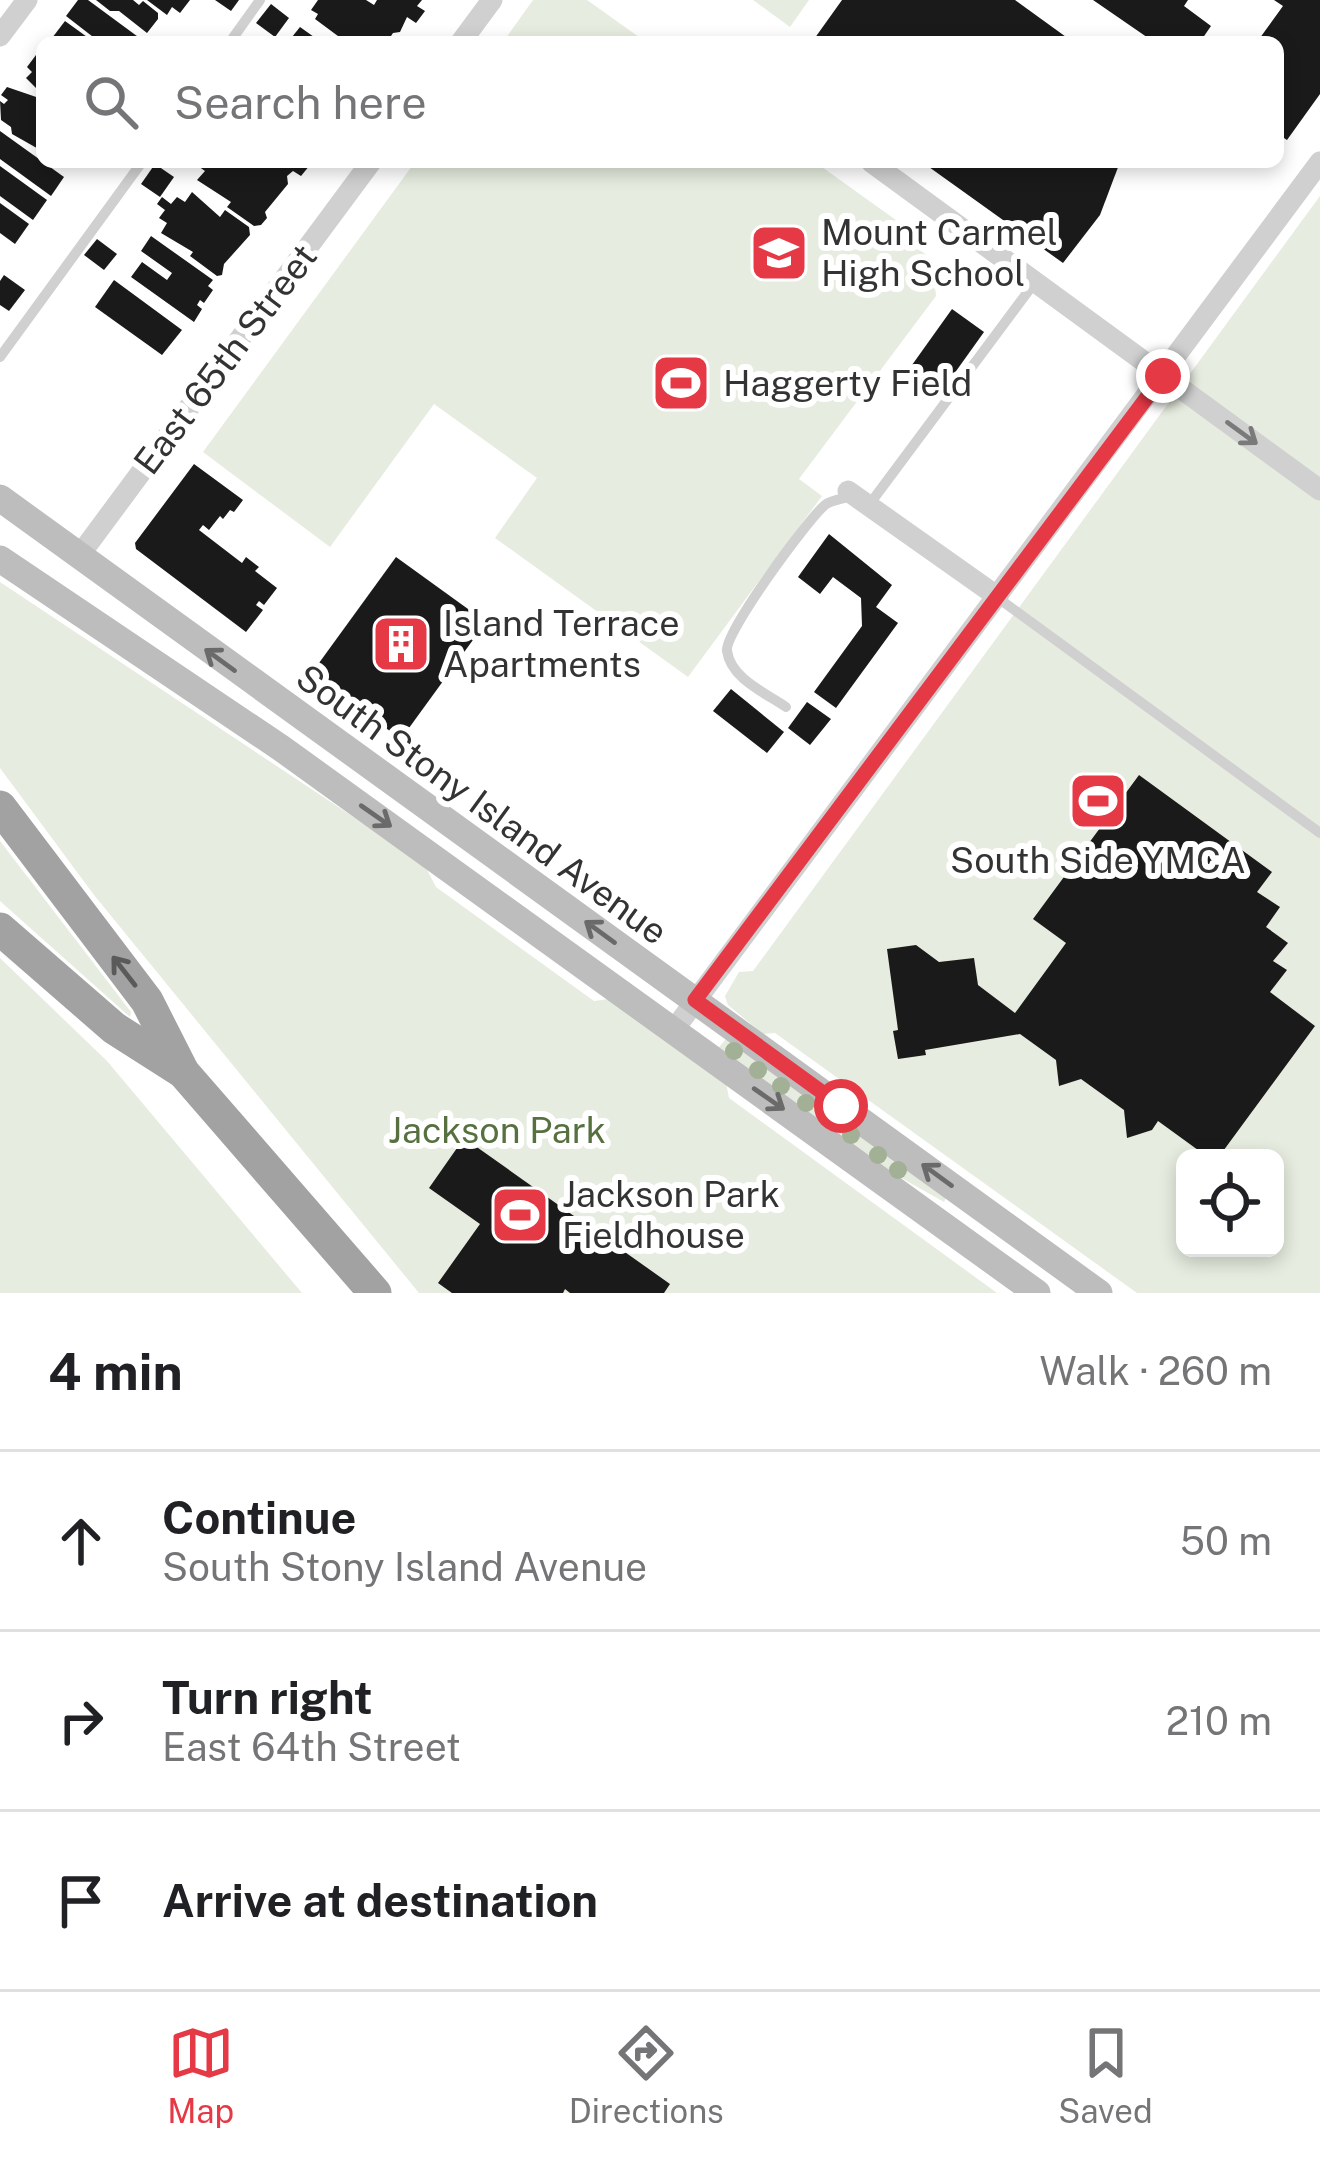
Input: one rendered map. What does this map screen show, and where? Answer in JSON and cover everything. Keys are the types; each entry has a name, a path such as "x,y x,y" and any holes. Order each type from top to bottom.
{"highway":[{"path":"0,806 147,1000 183,1072 375,1293"},
{"path":"0,929 115,1028 183,1072"}],"main road":[{"name":"South Stony Island Avenue","path":"0,498 1099,1293"},
{"name":"South Stony Island Avenue","path":"0,559 281,748 1037,1293"}],"street":[{"path":"0,36 27,0"},
{"path":"465,36 492,0"},
{"path":"674,1031 1320,162"},
{"name":"East 65th Street","path":"79,556 367,168"},
{"path":"879,168 1320,490"},
{"path":"857,497 998,597"}],"lane":[{"path":"234,36 260,0"},
{"path":"0,358 138,168"},
{"path":"786,707 735,671 727,643 738,618 826,503 857,497 1035,282"},
{"path":"998,597 1320,833"}],"green space":[{"path":"533,0 587,0 638,36 507,36"},
{"path":"753,0 809,0 790,27"},
{"name":"Haggerty Field","path":"411,168 823,168 900,223 895,232 932,259 936,296 799,479 822,496 688,677 495,538 537,478 434,404 330,547 203,452"},
{"name":"South Side YMCA","path":"1320,196 1320,1293 1137,1293 775,1033 763,1034 728,1005 725,996 739,972 753,971"},
{"name":"Jackson Park","path":"0,582 424,864 436,887 594,1001 609,999 726,1083 729,1098 997,1293 419,1293 94,895 0,768"},
{"path":"0,841 131,1012 130,1017 0,901"},
{"path":"0,958 107,1061 302,1293 0,1293"},
{"path":"726,1039 946,1198 944,1202 898,1176 719,1047"}],"building":[{"path":"78,0 88,0 137,36 92,36 66,16"},
{"path":"96,0 133,0 139,5 143,1 158,13 158,19 147,33"},
{"path":"147,0 190,0 180,13 172,7 167,15"},
{"path":"215,0 239,0 231,11"},
{"path":"318,0 366,0 374,5 377,0 422,0 417,6 425,11 416,23 407,17 400,32 391,36 338,36 315,19 318,14 311,10"},
{"path":"842,0 1015,0 1065,36 816,36"},
{"path":"1093,0 1188,0 1184,6 1211,26 1204,36 1145,36"},
{"path":"1274,0 1320,0 1320,94 1287,140 1284,36 1261,36 1283,6"},
{"path":"271,4 289,18 276,36 256,23"},
{"path":"65,21 86,36 54,36"},
{"path":"36,55 36,88 26,78 32,72 27,67"},
{"path":"7,87 36,97 36,148 12,134 1,120 0,101 8,100 1,95"},
{"path":"0,131 36,157 36,168 51,168 64,177 51,196 0,159"},
{"path":"0,166 47,200 33,220 0,196"},
{"path":"152,168 174,177 160,197 141,184"},
{"path":"201,168 308,168 301,176 293,171 287,176 288,184 265,212 267,218 254,226 227,207 231,202 197,180 205,171"},
{"path":"930,168 1118,168 1100,215 1063,263"},
{"path":"192,192 220,217 225,210 249,227 250,235 224,264 222,275 217,276 190,256 193,252 161,233 167,223 159,218 165,210 157,204 162,197 171,204 177,197 185,202"},
{"path":"0,203 29,224 15,244 0,233"},
{"path":"151,236 213,280 208,286 213,290 197,305 202,309 194,322 131,277 142,262 167,280 172,273 141,251"},
{"path":"97,239 117,254 104,270 84,255"},
{"path":"4,275 25,290 9,311 0,305"},
{"path":"114,280 182,330 162,355 95,307"},
{"path":"952,309 984,332 944,388 912,365"},
{"path":"194,464 243,500 209,530 203,525 199,530 242,563 246,557 277,588 264,605 259,601 256,605 263,610 246,632 136,549 135,543"},
{"path":"829,534 892,585 876,607 898,623 836,708 814,692 862,626 861,598 833,577 820,594 798,577"},
{"name":"Island Terrace Apartments","path":"396,557 486,622 401,739 311,674"},
{"path":"731,689 784,732 767,753 713,711"},
{"path":"807,702 831,719 810,745 788,728"},
{"path":"1139,775 1272,872 1257,892 1280,907 1266,927 1288,943 1273,961 1287,970 1270,992 1315,1026 1225,1149 1197,1149 1158,1121 1152,1130 1127,1138 1124,1110 1081,1079 1059,1086 1056,1060 1020,1034 898,1059 887,949 916,945 939,962 974,958 978,985 1015,1013 1066,943 1033,919"},
{"name":"Jackson Park Fieldhouse","path":"464,1138 670,1284 664,1293 570,1293 565,1289 563,1293 452,1293 438,1283 480,1224 429,1188"}],"place":[{"name":"Mount Carmel High School","path":"779,253"},
{"name":"Haggerty Field","path":"681,383"},
{"name":"Island Terrace Apartments","path":"401,644"},
{"name":"South Side YMCA","path":"1098,801"},
{"name":"Jackson Park Fieldhouse","path":"520,1215"}],"route":[{"path":"841,1106 695,1000 1163,376"}]}
